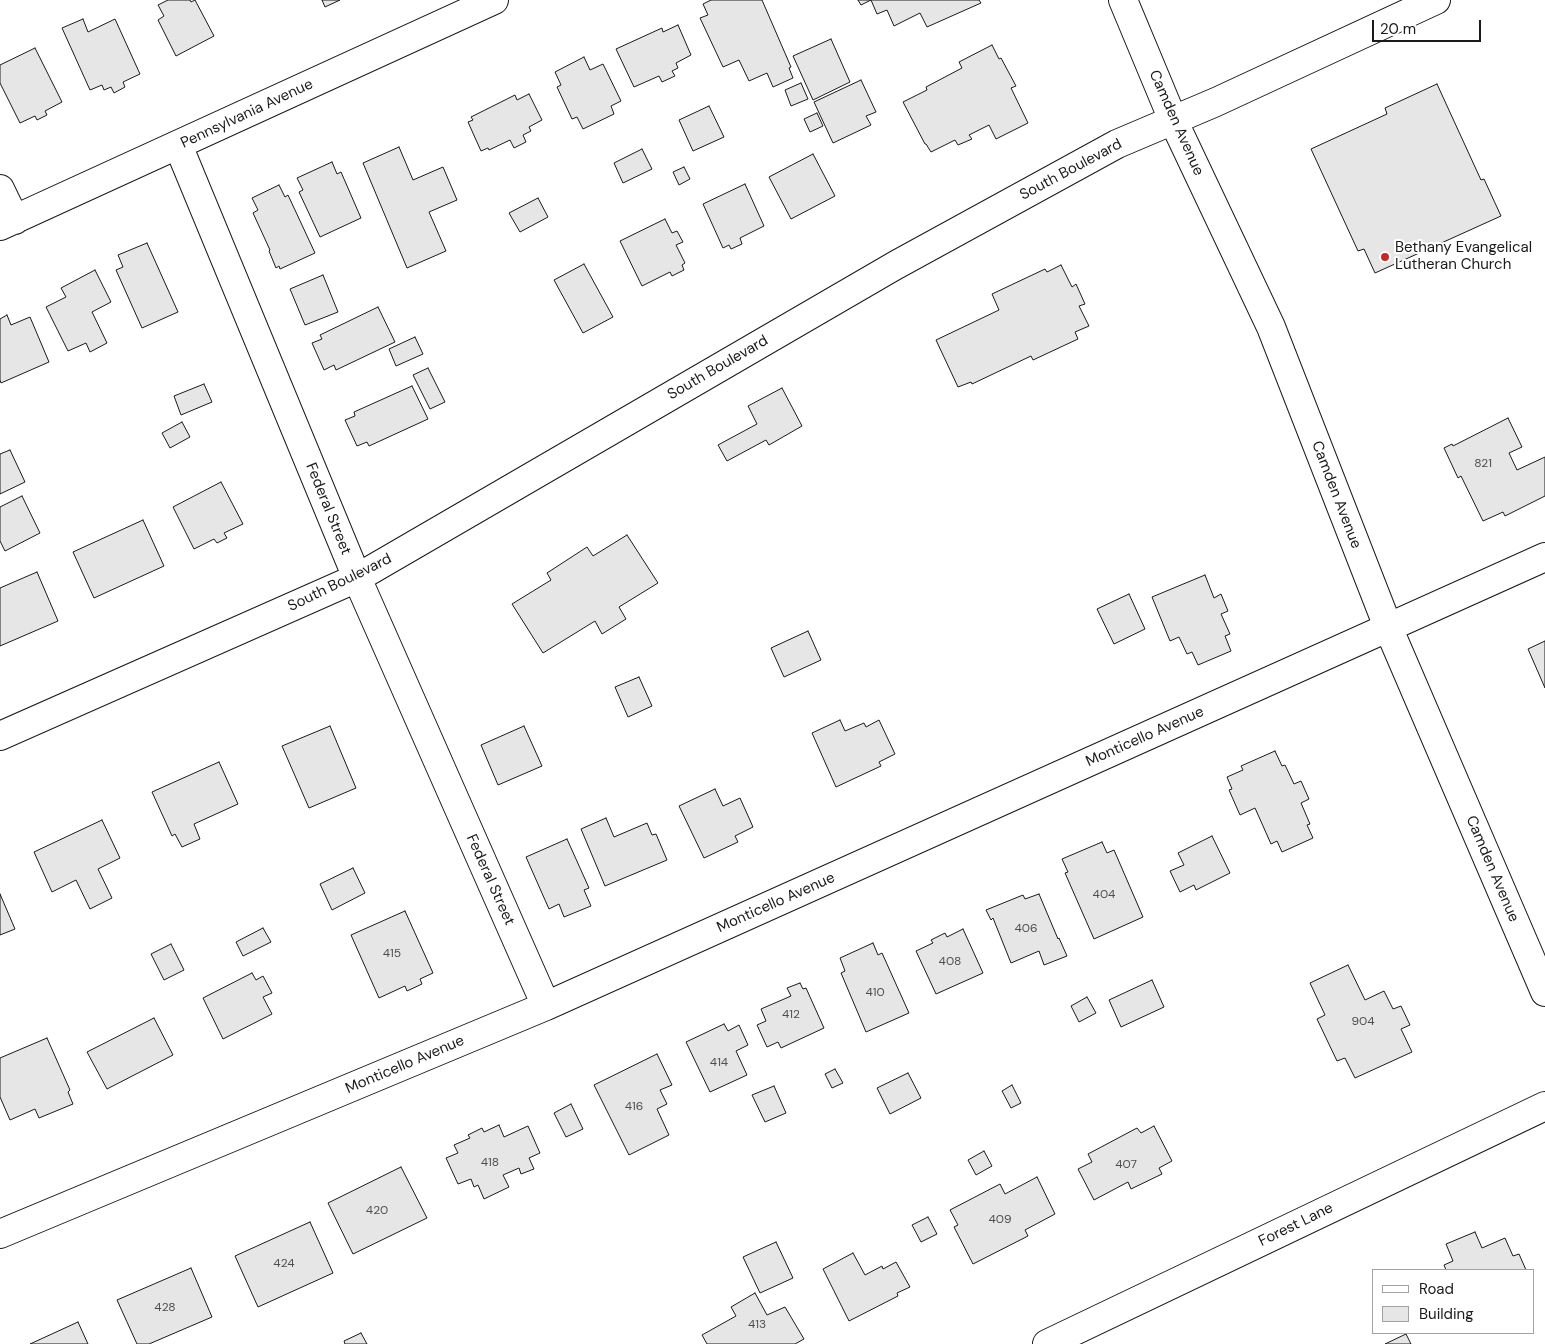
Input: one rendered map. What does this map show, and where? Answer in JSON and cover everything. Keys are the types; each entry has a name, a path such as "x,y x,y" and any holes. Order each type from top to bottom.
{"street":[{"name":"Pennsylvania Avenue","path":"7,223 494,0"},
{"name":"Camden Avenue","path":"1123,0 1173,120 1270,327 1388,627 1545,992"},
{"name":"South Boulevard","path":"0,736 357,578 896,265 1117,144 1225,98 1436,0"},
{"name":"Federal Street","path":"178,145 357,578 546,1006"},
{"path":"0,189 7,223"},
{"name":"Monticello Avenue","path":"0,1234 546,1006 1545,557"},
{"name":"Forest Lane","path":"1047,1344 1545,1106"}],"building":[{"path":"168,0 190,0 191,2 195,0 214,36 176,56 158,20 164,16 158,5"},
{"path":"322,0 340,0 325,7"},
{"path":"711,0 762,0 791,67 789,68 793,78 773,87 767,73 749,81 739,60 723,67 700,18 708,15 703,4"},
{"path":"858,0 871,0 861,5"},
{"path":"871,0 979,0 981,3 927,27 920,13 894,26 887,10 877,14"},
{"path":"83,19 88,32 115,19 140,74 123,82 125,87 114,93 111,87 104,90 102,85 90,90 62,28"},
{"path":"678,25 691,55 676,63 678,68 672,71 675,76 662,82 659,76 634,87 616,49 662,28 663,32"},
{"path":"831,39 850,82 813,100 793,56"},
{"path":"992,45 1016,86 1011,88 1028,123 996,139 989,125 969,135 972,139 958,145 955,140 931,152 903,102 927,90 926,87 962,68 959,62"},
{"path":"35,48 62,102 45,111 47,115 37,120 35,116 20,123 0,83 0,65"},
{"path":"584,57 590,70 603,64 621,101 611,106 614,114 583,129 577,117 572,119 557,87 561,85 555,72"},
{"path":"861,80 876,112 866,116 871,125 833,143 814,102"},
{"path":"801,83 808,99 791,106 785,90"},
{"path":"1437,84 1481,180 1484,179 1501,216 1375,273 1364,249 1358,251 1311,149 1387,114 1385,108"},
{"path":"529,94 542,120 529,127 531,131 523,135 526,142 514,148 510,140 489,150 488,148 481,151 468,122 473,120 471,117 515,95 517,100"},
{"path":"709,106 724,137 693,151 679,120"},
{"path":"817,113 823,126 810,132 804,119"},
{"path":"399,147 413,180 443,167 457,200 429,212 446,251 407,268 363,163"},
{"path":"642,149 652,169 623,183 614,163"},
{"path":"813,154 835,196 791,219 769,177"},
{"path":"332,162 337,174 341,172 361,218 320,237 299,192 303,190 297,178"},
{"path":"684,167 690,179 679,185 673,172"},
{"path":"745,184 764,226 740,238 742,244 731,249 729,245 723,248 703,204"},
{"path":"279,185 285,197 288,195 315,253 280,269 279,266 276,268 253,213 258,210 252,198"},
{"path":"538,198 548,217 520,232 509,213"},
{"path":"665,219 672,233 677,231 683,242 676,245 685,263 682,265 684,270 672,276 670,272 642,286 620,241"},
{"path":"147,243 178,312 142,328 116,270 123,267 118,255"},
{"path":"584,264 613,317 583,333 554,280"},
{"path":"1061,265 1072,287 1076,284 1085,304 1079,306 1089,326 1075,332 1078,339 1033,360 1031,356 972,384 971,382 958,387 936,340 999,310 992,294 1045,269 1047,272"},
{"path":"95,270 111,302 92,312 107,343 90,352 86,343 68,351 46,307 66,297 61,288"},
{"path":"323,275 338,312 305,325 290,289"},
{"path":"378,307 395,342 336,370 334,365 324,370 312,343 322,339 320,335"},
{"path":"7,315 11,325 30,317 49,362 1,383 0,319"},
{"path":"415,337 423,354 396,366 389,349"},
{"path":"428,368 445,402 430,409 413,375"},
{"path":"204,384 212,402 181,415 174,396"},
{"path":"412,386 428,419 369,446 367,442 357,446 345,420 355,416 354,412"},
{"path":"782,388 802,426 769,445 766,440 727,461 718,445 757,424 748,406"},
{"path":"1508,418 1522,447 1509,453 1517,470 1545,457 1545,496 1505,516 1503,512 1483,521 1461,476 1458,478 1444,448 1452,444 1453,446"},
{"path":"182,422 190,437 170,448 162,433"},
{"path":"10,450 25,482 0,494 0,454"},
{"path":"221,482 243,524 224,533 227,538 217,543 214,539 194,549 173,507"},
{"path":"22,496 40,533 5,551 0,541 0,507"},
{"path":"143,520 164,566 94,598 73,552"},
{"path":"627,535 658,583 619,607 626,619 602,634 595,621 543,653 512,604 551,580 547,573 587,547 593,556"},
{"path":"37,572 58,621 0,646 0,588"},
{"path":"1205,575 1214,598 1221,594 1228,611 1221,614 1230,634 1225,636 1231,651 1198,665 1192,652 1187,654 1179,637 1170,641 1152,597"},
{"path":"1129,594 1145,629 1114,644 1097,609"},
{"path":"808,631 821,660 784,677 771,648"},
{"path":"1545,641 1545,688 1528,649"},
{"path":"639,677 652,706 628,717 615,687"},
{"path":"840,720 845,731 864,723 866,727 879,720 895,754 879,762 881,766 836,787 812,733"},
{"path":"330,726 356,788 309,808 282,746"},
{"path":"524,726 542,766 498,785 481,745"},
{"path":"1275,751 1282,766 1285,765 1294,784 1301,781 1309,799 1301,803 1310,824 1307,825 1313,838 1282,852 1277,841 1271,844 1255,808 1240,815 1229,790 1232,789 1227,777 1243,770 1241,766"},
{"path":"219,762 238,804 194,824 200,839 182,847 175,834 172,836 152,792"},
{"path":"715,789 723,806 740,798 753,827 735,836 738,842 704,858 679,806"},
{"path":"606,818 614,837 647,823 652,835 656,834 667,860 605,886 581,829"},
{"path":"102,820 120,858 98,869 112,898 90,909 76,880 52,892 34,852"},
{"path":"1212,836 1230,873 1196,890 1194,885 1180,892 1170,871 1184,865 1178,853"},
{"path":"567,839 589,888 584,890 591,906 564,917 559,904 549,909 526,857"},
{"path":"1102,842 1107,853 1114,850 1143,917 1094,939 1065,873 1068,872 1062,859"},
{"path":"353,868 365,893 332,910 320,884"},
{"path":"0,894 15,929 0,935"},
{"path":"1039,894 1067,956 1044,965 1039,951 1011,963 993,918 991,920 986,910 1023,895 1025,899"},
{"path":"405,911 433,973 420,979 422,984 407,991 405,986 379,998 351,935"},
{"path":"263,928 271,942 243,956 236,942"},
{"path":"963,929 983,973 936,994 916,951 933,943 931,940 945,933 947,937"},
{"path":"873,943 878,955 882,953 909,1013 866,1032 841,973 845,971 840,958"},
{"path":"171,944 184,970 164,980 151,954"},
{"path":"1348,965 1365,1000 1384,991 1393,1009 1401,1006 1410,1025 1401,1029 1412,1052 1355,1078 1345,1058 1337,1061 1317,1019 1325,1015 1310,983"},
{"path":"252,973 256,980 263,976 272,993 263,997 272,1014 223,1039 203,998"},
{"path":"1152,980 1164,1007 1121,1027 1109,1000"},
{"path":"800,983 803,989 806,988 824,1028 781,1048 778,1042 767,1047 757,1025 766,1021 761,1009 791,996 787,988"},
{"path":"1087,997 1096,1013 1079,1022 1071,1006"},
{"path":"154,1018 173,1055 107,1089 87,1052"},
{"path":"724,1024 728,1031 739,1025 748,1045 736,1051 747,1075 710,1092 686,1042"},
{"path":"47,1038 70,1090 68,1092 73,1104 39,1118 35,1109 10,1120 0,1097 0,1058"},
{"path":"657,1054 672,1085 660,1090 667,1104 657,1109 669,1135 629,1155 594,1085"},
{"path":"835,1069 843,1083 832,1088 825,1074"},
{"path":"908,1073 921,1098 890,1114 877,1088"},
{"path":"1012,1085 1021,1103 1011,1108 1002,1091"},
{"path":"774,1086 786,1113 765,1122 752,1095"},
{"path":"571,1104 583,1129 566,1137 554,1113"},
{"path":"499,1125 504,1137 528,1126 540,1153 529,1158 534,1169 521,1174 519,1168 503,1175 509,1187 484,1199 478,1185 474,1187 471,1179 458,1184 446,1158 458,1153 454,1145 470,1138 468,1135 482,1128 484,1132"},
{"path":"1154,1126 1172,1161 1159,1168 1162,1174 1131,1189 1128,1182 1094,1200 1078,1169 1092,1162 1088,1154 1137,1128 1141,1133"},
{"path":"984,1151 992,1166 976,1175 968,1160"},
{"path":"401,1167 427,1218 353,1254 328,1203"},
{"path":"1037,1177 1055,1214 1025,1230 1028,1236 973,1264 954,1227 958,1225 950,1210 1000,1184 1005,1194"},
{"path":"928,1217 937,1234 921,1242 912,1225"},
{"path":"310,1222 333,1273 258,1307 235,1256"},
{"path":"1475,1232 1482,1248 1505,1238 1513,1256 1519,1254 1526,1269 1446,1269 1444,1265 1453,1261 1446,1244"},
{"path":"776,1242 793,1278 760,1293 743,1257"},
{"path":"853,1253 865,1275 882,1266 883,1269 896,1262 910,1287 897,1293 898,1296 849,1321 823,1269"},
{"path":"191,1268 212,1317 149,1344 137,1344 117,1300"},
{"path":"755,1293 767,1315 785,1307 804,1339 795,1344 707,1344 702,1335 736,1316 731,1307"},
{"path":"78,1322 88,1344 30,1344"},
{"path":"361,1333 367,1344 345,1344 344,1341"},
{"path":"1406,1334 1411,1344 1385,1344"}],"place":[{"name":"Bethany Evangelical Lutheran Church","path":"1385,257"}]}
